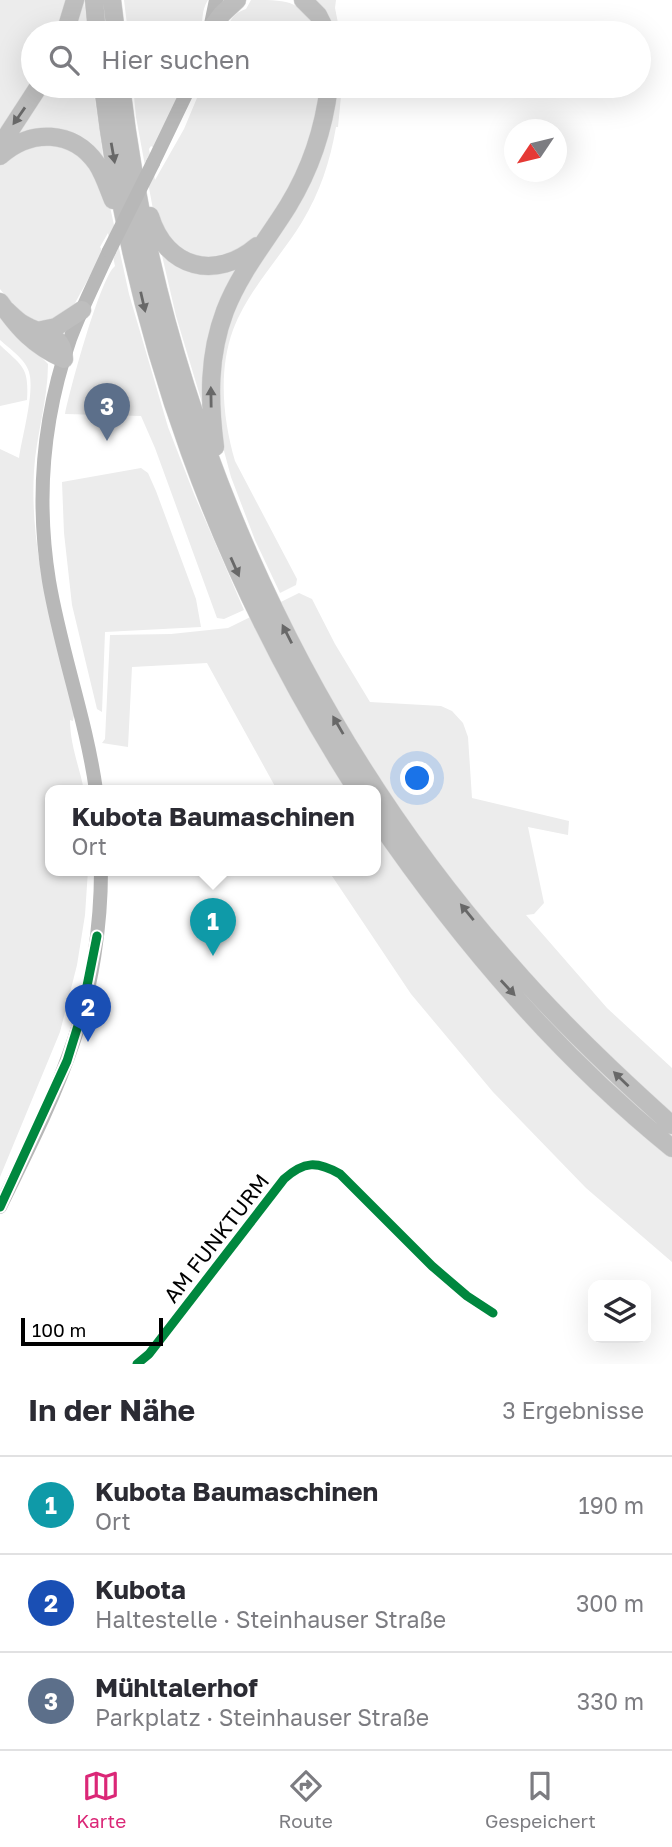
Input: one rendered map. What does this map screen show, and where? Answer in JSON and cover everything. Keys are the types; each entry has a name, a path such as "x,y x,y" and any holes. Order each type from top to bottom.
{"highway":[{"path":"69,21 75,0"},
{"path":"94,0 96,21"},
{"path":"112,0 115,21"},
{"path":"217,21 237,0"},
{"path":"303,0 321,21"},
{"path":"0,146 30,98"},
{"path":"104,98 128,235 146,318 208,504 278,657 354,785"},
{"path":"123,98 147,241 163,307 184,383 222,489 248,553 299,656 352,750 376,785"},
{"path":"222,489 211,407 210,382 215,343 235,290 296,192 312,158 328,98"},
{"path":"0,156 19,142 34,136 57,136 79,146 99,167 128,235"},
{"path":"131,157 151,222 172,252 183,260 206,266 224,265 248,253 267,236"},
{"path":"3,306 23,325 56,339 63,349 64,359"},
{"path":"3,306 13,322 39,347 64,359"},
{"path":"37,331 56,327 82,310"},
{"path":"381,793 424,857 509,963 621,1080 672,1125"},
{"path":"381,825 446,914 506,986 609,1092 672,1148"}],"main road":[{"path":"211,21 216,0"},
{"path":"95,785 84,722 50,582 43,526 43,470 48,423 64,359 82,310 184,98"},
{"path":"0,1207 53,1095 76,1036 97,936 101,876"}],"street":[{"name":"AM FUNKTURM","path":"137,1364 149,1354 284,1179 298,1167 306,1165 328,1168 340,1174 432,1266 467,1296 493,1313"}],"shaded area":[{"path":"0,0 69,0 63,21 21,21 21,98 25,98 0,136"},
{"path":"79,0 84,0 87,21 73,21"},
{"path":"124,0 208,0 202,21 127,21"},
{"path":"251,0 285,2 299,8 311,21 230,21 246,9"},
{"path":"314,0 336,0 338,21 326,21"},
{"path":"37,98 95,98 104,163 83,145 14,141"},
{"path":"134,98 177,98 154,148 151,146 149,149 155,180 184,129 197,98 321,98 303,159 277,212 261,234 243,251 218,261 180,254 154,215"},
{"path":"330,98 341,98 338,127 319,188 302,222 239,315 225,362 225,412 235,461 297,579 296,585 280,593 255,540 231,477 220,436 214,395 228,314 292,211"},
{"path":"58,140 90,161 109,202 129,294 168,427 244,610 224,619 217,618 141,416 65,414 94,312 115,266 108,233 100,247 103,252 69,314 44,325 23,319 0,289 0,164 10,152"},
{"path":"161,251 168,255 243,261 203,406 176,316"},
{"path":"0,314 48,364 34,471 36,533 46,594 76,715 73,721 70,720 70,729 83,785 45,785 45,876 88,876 77,965 60,1032 0,1177 0,449 19,458 30,381 24,363 0,340"},
{"path":"0,345 23,368 27,381 27,400 0,406"},
{"path":"141,468 148,473 156,491 196,599 201,627 105,632 102,712 97,709 72,605 64,533 62,482"},
{"path":"299,593 312,599 370,702 441,706 452,711 463,723 468,737 472,798 569,821 568,835 528,827 544,903 534,914 526,915 607,1008 672,1068 672,1262 586,1188 493,1092 411,994 332,876 381,876 381,785 274,785 207,663 132,667 128,747 102,743 105,739 110,635 171,634 228,628"}],"cycle path":[{"path":"0,1207 67,1061 81,1016 97,936"},
{"path":"137,1364 149,1354 284,1179 304,1166 317,1165 340,1174 432,1266 467,1296 493,1313"}],"place":[{"name":"Mühltalerhof","path":"107,441"},
{"name":"Kubota Baumaschinen","path":"213,956"},
{"name":"Kubota","path":"88,1042"}]}
